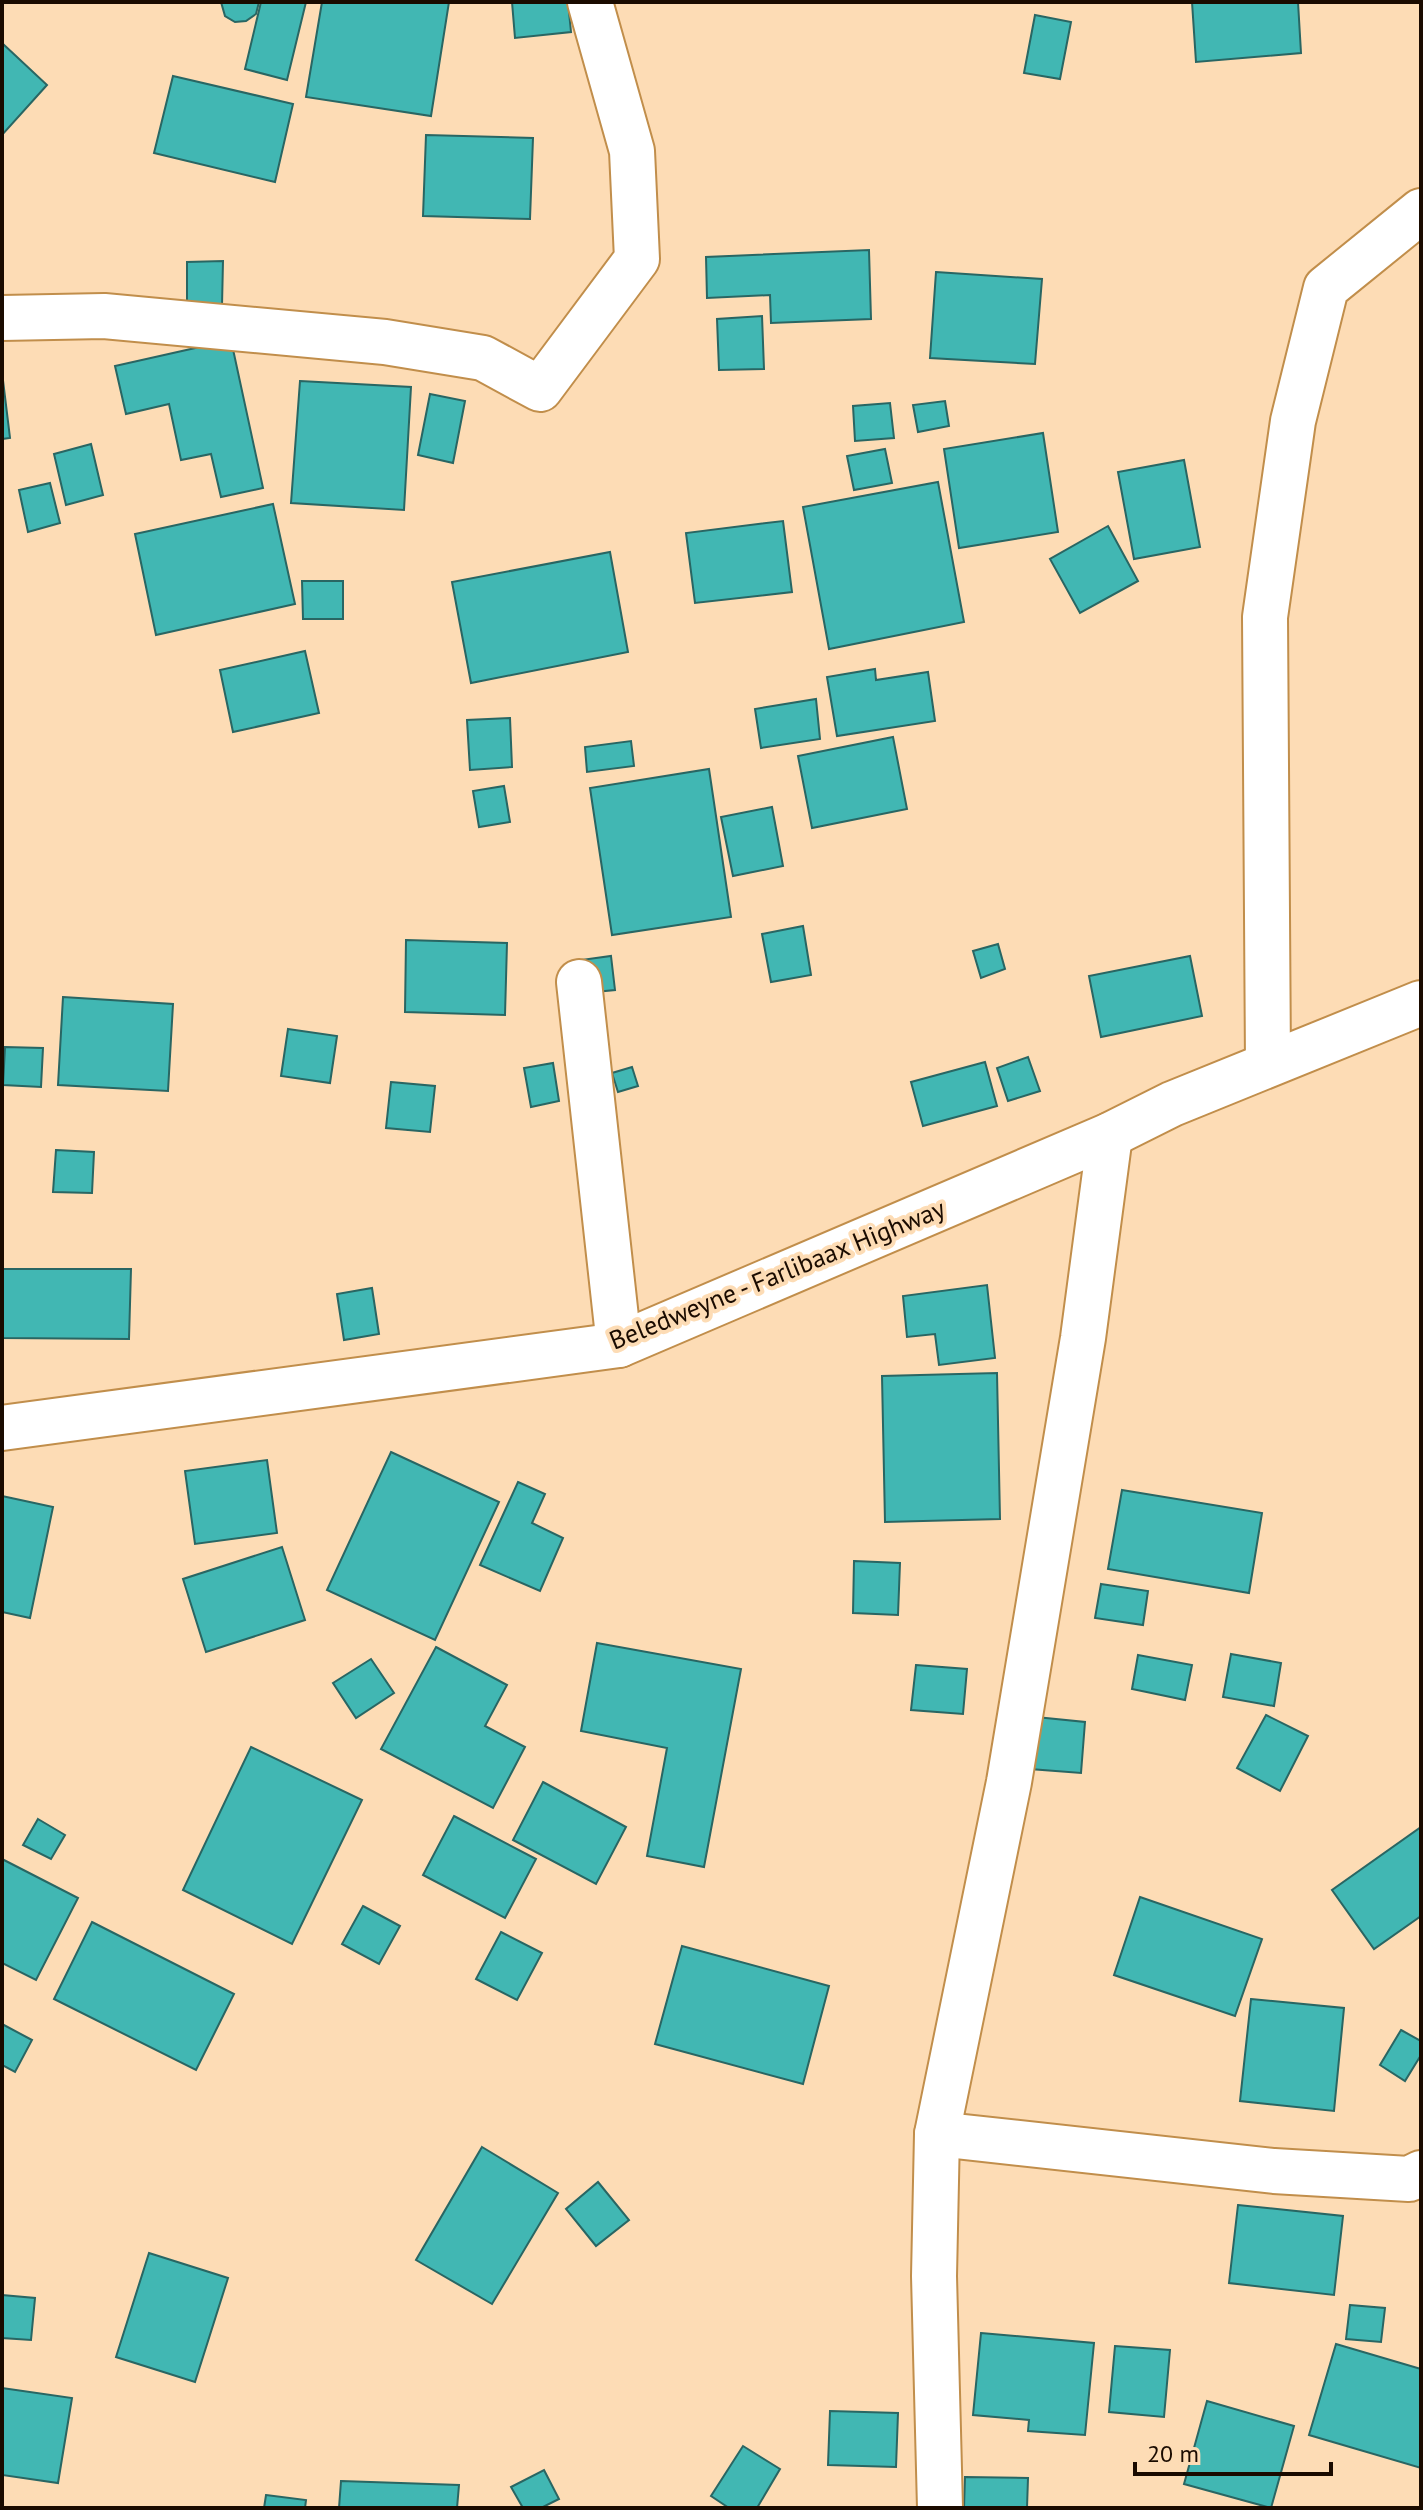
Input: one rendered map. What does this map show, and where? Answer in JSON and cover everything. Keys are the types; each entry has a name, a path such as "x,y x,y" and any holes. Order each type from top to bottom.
{"street":[{"path":"2,318 104,316 385,342 483,358 540,389 637,259 632,151 590,2"},
{"path":"1268,1064 1265,617 1293,421 1326,288 1421,211"},
{"path":"579,982 619,1345"},
{"name":"Beledweyne - Farlibaax Highway","path":"2,1428 619,1345 1110,1135 1172,1104 1421,1003"},
{"path":"940,2508 934,2276 937,2134 1009,1782 1083,1338 1110,1135"},
{"path":"937,2134 1274,2171 1409,2179 1421,2173"}],"building":[{"path":"221,2 259,2 256,14 246,21 235,22 225,16"},
{"path":"261,2 306,2 287,80 245,69"},
{"path":"322,2 449,2 431,116 306,97"},
{"path":"512,2 568,2 571,32 515,38"},
{"path":"1192,2 1298,2 1301,53 1196,62"},
{"path":"1035,15 1071,22 1060,79 1024,73"},
{"path":"2,43 47,85 2,135"},
{"path":"173,76 293,104 275,182 154,153"},
{"path":"426,135 533,138 530,219 423,216"},
{"path":"869,250 871,319 771,323 770,295 707,298 706,257"},
{"path":"223,261 222,306 187,306 187,262"},
{"path":"936,272 1042,279 1035,364 930,358"},
{"path":"762,316 764,369 719,370 717,319"},
{"path":"231,340 263,488 221,497 211,454 181,460 169,404 126,414 115,366"},
{"path":"2,372 10,438 2,439"},
{"path":"300,381 411,387 404,510 291,503"},
{"path":"430,394 465,401 453,463 418,455"},
{"path":"945,401 949,426 918,432 913,405"},
{"path":"890,403 894,438 855,441 853,406"},
{"path":"1043,433 1058,532 959,548 944,449"},
{"path":"91,444 103,495 66,505 54,454"},
{"path":"885,449 892,483 854,490 847,456"},
{"path":"1184,460 1200,547 1134,559 1118,472"},
{"path":"938,482 964,622 829,649 803,507"},
{"path":"50,483 60,523 28,532 19,490"},
{"path":"273,504 295,604 156,635 135,534"},
{"path":"783,521 792,592 695,603 686,533"},
{"path":"1108,526 1138,581 1080,613 1050,559"},
{"path":"610,552 628,652 471,683 452,582"},
{"path":"302,581 343,581 343,619 303,619"},
{"path":"305,651 319,713 233,732 220,670"},
{"path":"875,669 876,680 928,672 935,721 837,736 827,677"},
{"path":"816,699 820,739 761,748 755,709"},
{"path":"510,718 512,767 470,770 467,720"},
{"path":"893,737 907,809 812,828 798,756"},
{"path":"631,741 634,766 587,772 585,747"},
{"path":"709,769 731,917 612,935 590,788"},
{"path":"504,786 510,822 479,827 473,791"},
{"path":"772,807 783,866 733,876 721,817"},
{"path":"803,926 811,975 771,982 762,934"},
{"path":"406,940 507,943 505,1015 405,1012"},
{"path":"998,944 1005,969 981,978 973,951"},
{"path":"611,956 615,990 585,993 581,960"},
{"path":"1190,956 1202,1016 1101,1037 1089,976"},
{"path":"63,997 173,1004 168,1091 58,1085"},
{"path":"288,1029 337,1036 330,1083 281,1076"},
{"path":"5,1047 43,1048 41,1087 3,1085"},
{"path":"1028,1057 1040,1091 1008,1101 997,1068"},
{"path":"985,1062 997,1106 923,1126 911,1082"},
{"path":"553,1063 559,1101 531,1107 524,1068"},
{"path":"632,1067 638,1086 618,1092 612,1073"},
{"path":"391,1082 435,1086 430,1132 386,1128"},
{"path":"56,1150 94,1152 92,1193 53,1192"},
{"path":"2,1269 131,1269 129,1339 2,1338"},
{"path":"987,1285 995,1358 939,1365 935,1334 907,1337 903,1296"},
{"path":"372,1288 379,1334 344,1340 337,1294"},
{"path":"997,1373 1000,1519 885,1522 882,1376"},
{"path":"391,1452 499,1502 435,1640 327,1590"},
{"path":"267,1460 277,1533 195,1544 185,1471"},
{"path":"518,1482 545,1494 532,1523 563,1538 540,1591 480,1565"},
{"path":"1122,1490 1262,1513 1249,1593 1108,1569"},
{"path":"2,1496 53,1507 30,1618 2,1612"},
{"path":"282,1547 305,1620 206,1652 183,1579"},
{"path":"854,1561 900,1563 898,1615 853,1613"},
{"path":"1101,1584 1148,1591 1143,1625 1095,1618"},
{"path":"597,1643 741,1669 704,1867 647,1856 667,1748 581,1731"},
{"path":"436,1647 507,1685 485,1726 525,1747 493,1808 381,1749"},
{"path":"1231,1654 1281,1663 1274,1706 1223,1697"},
{"path":"1138,1655 1192,1665 1185,1700 1132,1689"},
{"path":"371,1659 394,1693 356,1718 333,1683"},
{"path":"916,1665 967,1669 963,1714 911,1710"},
{"path":"1266,1715 1308,1736 1280,1791 1237,1768"},
{"path":"1036,1717 1085,1722 1081,1773 1030,1769"},
{"path":"251,1747 362,1800 292,1944 183,1890"},
{"path":"543,1782 626,1827 596,1884 513,1840"},
{"path":"454,1816 536,1859 505,1918 423,1875"},
{"path":"38,1819 65,1835 51,1859 23,1845"},
{"path":"1421,1827 1421,1916 1374,1949 1332,1890"},
{"path":"2,1859 78,1898 36,1980 2,1963"},
{"path":"1140,1897 1262,1939 1235,2016 1114,1975"},
{"path":"363,1906 400,1926 379,1964 342,1944"},
{"path":"92,1922 234,1994 196,2070 54,1999"},
{"path":"501,1932 542,1953 517,2000 476,1979"},
{"path":"682,1946 829,1986 803,2084 655,2044"},
{"path":"1251,1999 1344,2008 1334,2111 1240,2101"},
{"path":"2,2024 32,2040 15,2072 2,2065"},
{"path":"1401,2030 1421,2041 1421,2055 1405,2081 1380,2065"},
{"path":"482,2147 558,2193 492,2304 416,2260"},
{"path":"598,2182 629,2220 596,2246 566,2209"},
{"path":"1238,2205 1343,2216 1334,2295 1229,2283"},
{"path":"149,2253 228,2278 195,2382 116,2357"},
{"path":"2,2295 35,2298 31,2340 2,2338"},
{"path":"1350,2305 1385,2308 1381,2342 1346,2339"},
{"path":"981,2333 1094,2343 1085,2435 1028,2431 1029,2420 973,2415"},
{"path":"1336,2344 1421,2369 1421,2468 1309,2435"},
{"path":"1115,2346 1170,2350 1164,2417 1109,2412"},
{"path":"2,2388 72,2398 58,2483 2,2475"},
{"path":"1207,2401 1294,2426 1271,2508 1184,2484"},
{"path":"830,2411 898,2413 896,2467 828,2465"},
{"path":"743,2446 780,2469 757,2508 729,2508 711,2496"},
{"path":"544,2470 559,2499 541,2508 523,2508 511,2487"},
{"path":"965,2477 1028,2478 1027,2508 964,2508"},
{"path":"341,2481 459,2485 457,2508 339,2508"},
{"path":"266,2495 306,2500 305,2508 264,2508"}]}
